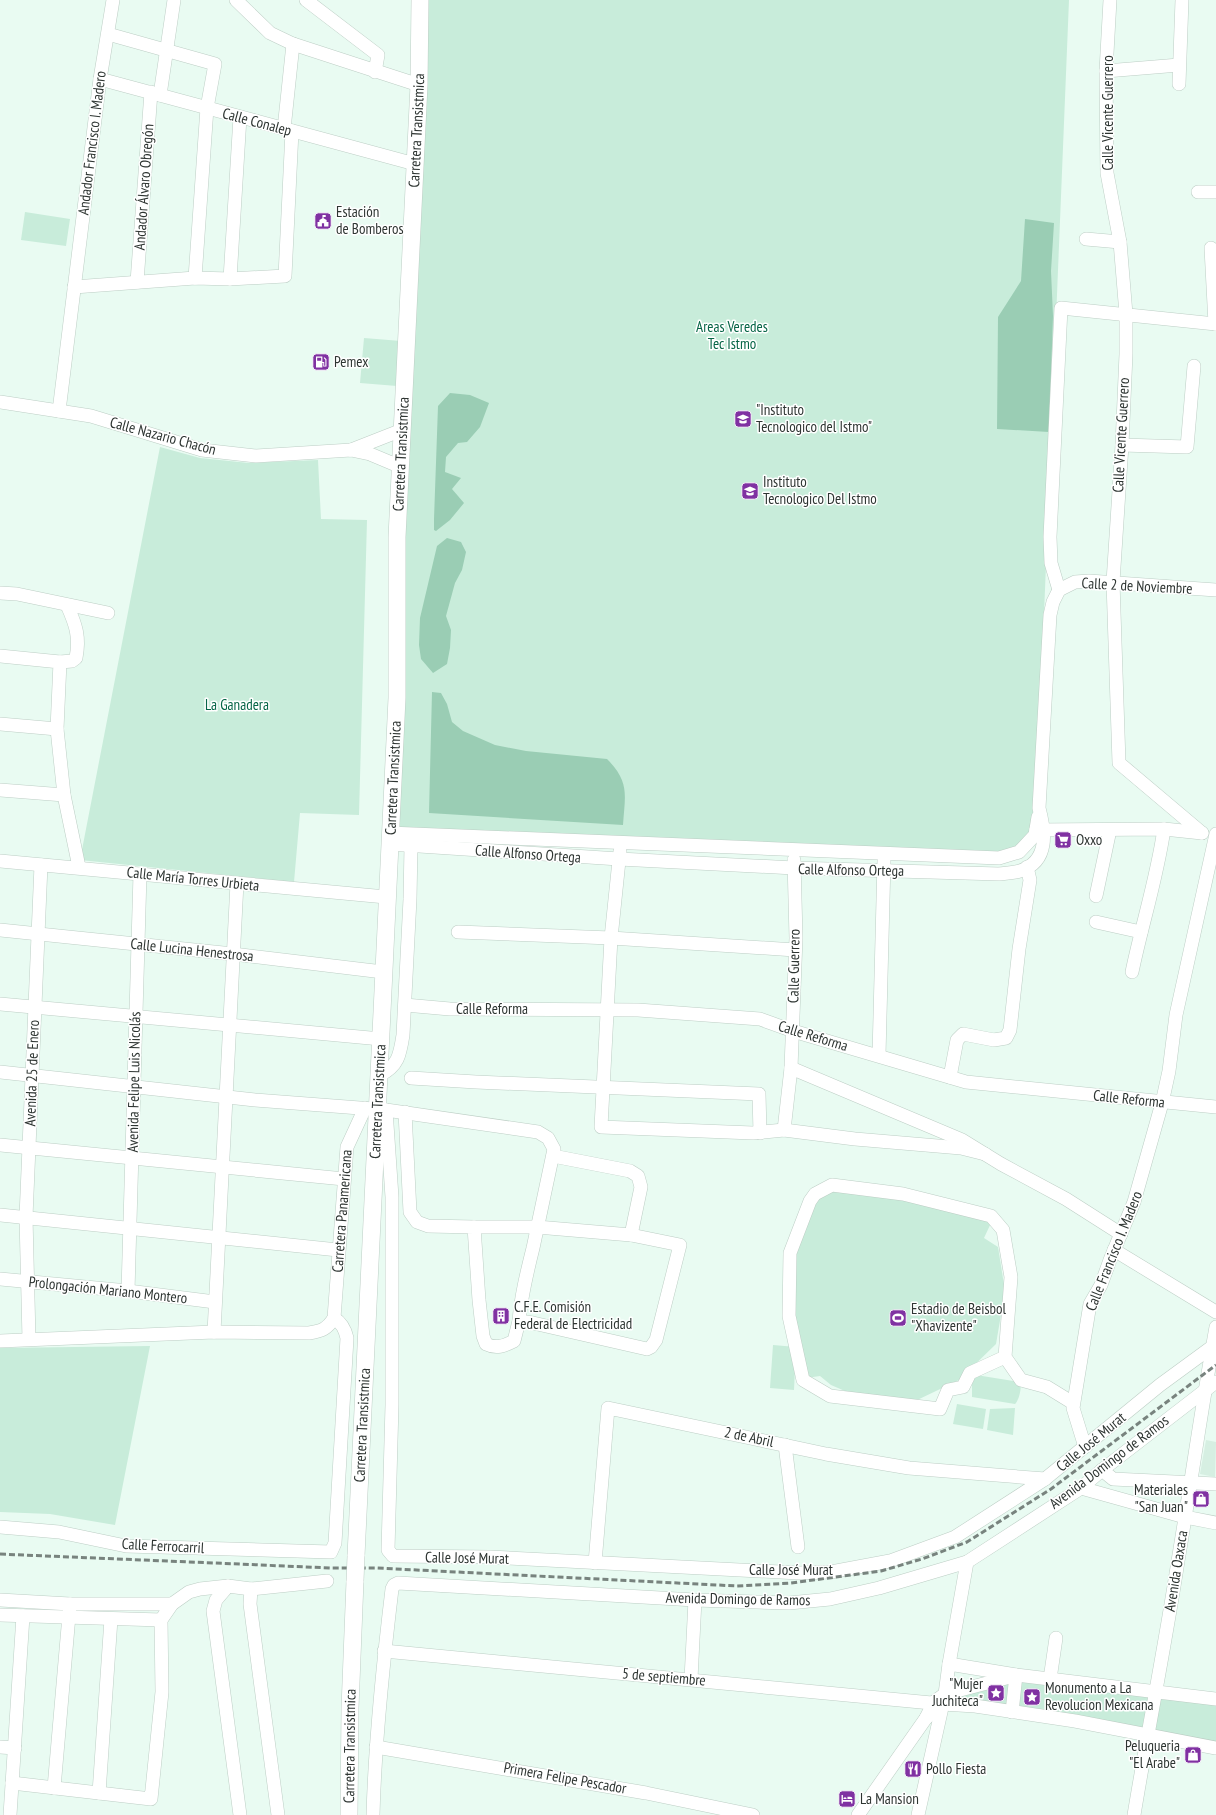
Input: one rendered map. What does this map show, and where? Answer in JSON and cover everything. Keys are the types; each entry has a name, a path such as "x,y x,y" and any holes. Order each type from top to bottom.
{"main road":[{"name":"Carretera Transistmica","path":"349,1815 350,1708 356,1556 377,1109 380,1075 386,897 397,698 396,589 402,430 419,85 420,0"}],"street":[{"name":"Andador Francisco I. Madero","path":"59,411 100,79 113,0"},
{"name":"Andador Álvaro Obregón","path":"137,282 156,94 167,52 174,0"},
{"path":"236,0 270,33 293,44 375,72 419,85"},
{"path":"306,0 378,55 375,72"},
{"name":"Calle Vicente Guerrero","path":"1110,0 1106,71 1107,173 1120,242 1126,314 1126,354 1122,444 1113,582 1119,763 1202,833"},
{"path":"1179,84 1182,0"},
{"path":"108,34 167,52 215,64 206,108 195,278"},
{"path":"74,287 195,278 230,279 285,276 288,130 293,44"},
{"path":"1106,71 1179,66"},
{"name":"Calle Conalep","path":"100,79 415,164"},
{"path":"230,279 240,117"},
{"path":"1198,192 1216,192"},
{"path":"1086,239 1120,242"},
{"path":"950,1077 958,1040 963,1034 994,1040 1006,1038 1010,1030 1019,949 1030,880 1027,867 1035,862 1044,845 1040,830 1039,808 1050,615 1053,602 1059,590 1051,563 1050,537 1061,308 1216,324 1211,248"},
{"path":"1122,444 1187,447 1194,366"},
{"name":"Calle Nazario Chacón","path":"0,402 91,416 202,450 256,456 351,450 370,454 401,467"},
{"name":"Calle Nazario Chacón","path":"351,450 402,430"},
{"name":"Calle 2 de Noviembre","path":"1059,590 1075,582 1113,582 1216,590"},
{"path":"0,593 17,594 108,613"},
{"path":"0,656 60,662 72,661 76,658 79,645 75,624 67,605"},
{"path":"60,662 57,729 64,795 80,868"},
{"path":"0,724 57,729"},
{"path":"0,790 64,795"},
{"path":"389,839 621,843 999,858 1019,852 1040,830 1164,829 1216,834"},
{"path":"1132,972 1158,868 1164,829"},
{"path":"1096,896 1110,830"},
{"name":"Calle Francisco I. Madero","path":"1086,1447 1073,1408 1073,1403 1090,1304 1101,1284 1134,1202 1162,1103 1169,1071 1176,1015 1216,834"},
{"name":"Calle Alfonso Ortega","path":"389,839 411,846 619,860 794,868 998,874 1021,870 1027,867"},
{"path":"621,843 611,938 601,1127 760,1133 784,1130 862,1140 961,1148 985,1154"},
{"path":"380,1075 391,1069 400,1051 406,1006 411,846"},
{"name":"Calle Guerrero","path":"784,1130 791,1068 793,1031 795,950 794,850"},
{"path":"879,1055 883,870 885,854"},
{"name":"Calle María Torres Urbieta","path":"0,861 386,897"},
{"name":"Avenida 25 de Enero","path":"29,1339 26,1218 41,865"},
{"name":"Avenida Felipe Luis Nicolás","path":"128,1291 140,874"},
{"path":"214,1332 237,883"},
{"path":"1096,922 1141,932"},
{"name":"Calle Lucina Henestrosa","path":"0,930 233,954 384,972"},
{"path":"458,932 611,938 795,950"},
{"path":"0,1004 381,1039"},
{"name":"Calle Reforma","path":"406,1006 450,1009 638,1010 760,1019 793,1031 879,1055 966,1082 1162,1103 1216,1107"},
{"path":"791,1068 962,1140 1066,1198 1121,1234"},
{"path":"0,1072 134,1088 405,1112 538,1132 548,1138 554,1149 553,1156 520,1306 519,1321 514,1342 505,1346 492,1347 486,1344 483,1336 474,1227"},
{"path":"411,1078 759,1094 760,1133"},
{"name":"Carretera Panamericana","path":"334,1318 347,1146 377,1109"},
{"name":"Calle José Murat","path":"377,1109 392,1197 392,1405 388,1550 393,1556 490,1558 799,1574 831,1572 890,1561 955,1537 1045,1479 1160,1385 1214,1345"},
{"path":"405,1112 410,1212 417,1222 428,1226 537,1227 631,1235 680,1245 656,1340 651,1347 647,1349 533,1322 519,1321"},
{"path":"0,1145 344,1179"},
{"path":"553,1156 630,1171 638,1176 640,1187 631,1235"},
{"path":"1005,1357 970,1373 963,1387 948,1390 940,1409 830,1396 804,1380 789,1316 790,1253 810,1201 815,1194 832,1185 903,1194 991,1216 1003,1230 1011,1277 1005,1357 1021,1380 1047,1386 1073,1403"},
{"path":"0,1215 338,1250"},
{"path":"1114,1250 1216,1312"},
{"name":"Prolongación Mariano Montero","path":"0,1280 128,1291 215,1302"},
{"path":"0,1341 101,1338 214,1332 309,1333 328,1328 334,1318"},
{"name":"Calle Ferrocarril","path":"0,1527 59,1532 126,1546 331,1552 335,1543 347,1338 342,1325 334,1318"},
{"name":"Avenida Oaxaca","path":"1134,1815 1190,1482 1211,1386 1216,1328"},
{"name":"Avenida Domingo de Ramos","path":"384,1651 392,1589 394,1585 398,1583 695,1600 789,1603 830,1599 879,1588 967,1562 1081,1488 1211,1386"},
{"name":"2 de Abril","path":"595,1563 608,1408 826,1454 909,1468 1045,1479"},
{"path":"785,1445 798,1547"},
{"path":"1102,1470 1113,1479 1216,1484"},
{"path":"1081,1488 1185,1517 1216,1523"},
{"path":"918,1815 949,1664 967,1562"},
{"path":"12,1784 151,1799 162,1692 160,1656 161,1620 172,1604 188,1592 228,1586 251,1589 327,1581"},
{"path":"228,1586 216,1600 213,1612 240,1815"},
{"path":"251,1589 250,1604 278,1815"},
{"path":"0,1600 70,1604 172,1604"},
{"path":"691,1679 695,1600"},
{"path":"54,1788 70,1604"},
{"path":"0,1615 161,1620"},
{"path":"10,1815 23,1616"},
{"path":"99,1793 111,1619"},
{"path":"1050,1679 1056,1638"},
{"path":"375,1814 376,1747 384,1651"},
{"name":"5 de septiembre","path":"384,1651 941,1700 1075,1721 1216,1748"},
{"path":"949,1664 1016,1675 1216,1699"},
{"path":"858,1815 926,1718 941,1700 1016,1675"},
{"path":"1012,1712 1016,1675"},
{"path":"0,1747 15,1748"},
{"name":"Primera Felipe Pescador","path":"376,1747 646,1793 753,1815"}],"shaded area":[{"path":"1206,1440 1216,1442 1215,1477 1200,1474"}],"green space":[{"name":"Areas Veredes Tec Istmo","path":"421,0 1069,0 1035,835 1019,852 389,833"},
{"path":"25,212 70,219 66,246 21,240"},
{"path":"1025,219 1054,223 1051,271 1053,316 1049,432 997,429 998,317 1021,281"},
{"path":"364,338 401,341 397,386 360,383"},
{"path":"450,393 470,395 489,403 480,427 467,442 458,443 446,457 445,472 461,478 452,489 464,503 450,520 436,531 434,530 434,519 438,406"},
{"name":"La Ganadera","path":"160,447 200,458 249,463 318,460 321,519 367,520 359,815 300,813 294,882 80,860"},
{"path":"447,538 461,542 466,552 462,570 455,583 446,616 451,630 447,664 433,673 421,659 419,645 420,618 437,546"},
{"path":"432,692 441,693 447,704 452,722 463,731 495,745 526,751 607,759 623,782 625,797 623,825 429,813"},
{"name":"Estadio de Beisbol \"Xhavizente\"","path":"827,1190 899,1192 991,1223 984,1238 998,1247 1005,1291 996,1344 959,1380 913,1402 868,1401 831,1385 820,1376 806,1378 789,1283 805,1208"},
{"path":"773,1345 796,1347 794,1390 770,1388"},
{"path":"150,1346 115,1525 50,1514 0,1512 0,1348"},
{"path":"976,1375 1020,1382 1019,1397 1015,1404 972,1397 972,1384"},
{"path":"957,1404 986,1409 983,1429 953,1424"},
{"path":"1015,1408 1013,1435 987,1430 990,1409"},
{"path":"1016,1675 1216,1699 1216,1749 947,1704 957,1690"}],"railway":[{"path":"0,1554 332,1568 377,1568 737,1586 791,1583 881,1571 922,1559 967,1542 1051,1489 1216,1365"}],"place":[{"name":"Estación de Bomberos","path":"323,221"},
{"name":"Pemex","path":"321,362"},
{"name":"\"Instituto Tecnologico del Istmo\"","path":"743,419"},
{"name":"Instituto Tecnologico Del Istmo","path":"750,491"},
{"name":"Oxxo","path":"1063,840"},
{"name":"C.F.E. Comisión Federal de Electricidad","path":"501,1316"},
{"name":"Estadio de Beisbol \"Xhavizente\"","path":"898,1318"},
{"name":"Materiales \"San Juan\"","path":"1201,1499"},
{"name":"\"Mujer Juchiteca\"","path":"996,1693"},
{"name":"Monumento a La Revolucion Mexicana","path":"1032,1697"},
{"name":"Peluqueria \"El Arabe\"","path":"1193,1755"},
{"name":"Pollo Fiesta","path":"913,1769"},
{"name":"La Mansion","path":"847,1799"}]}
